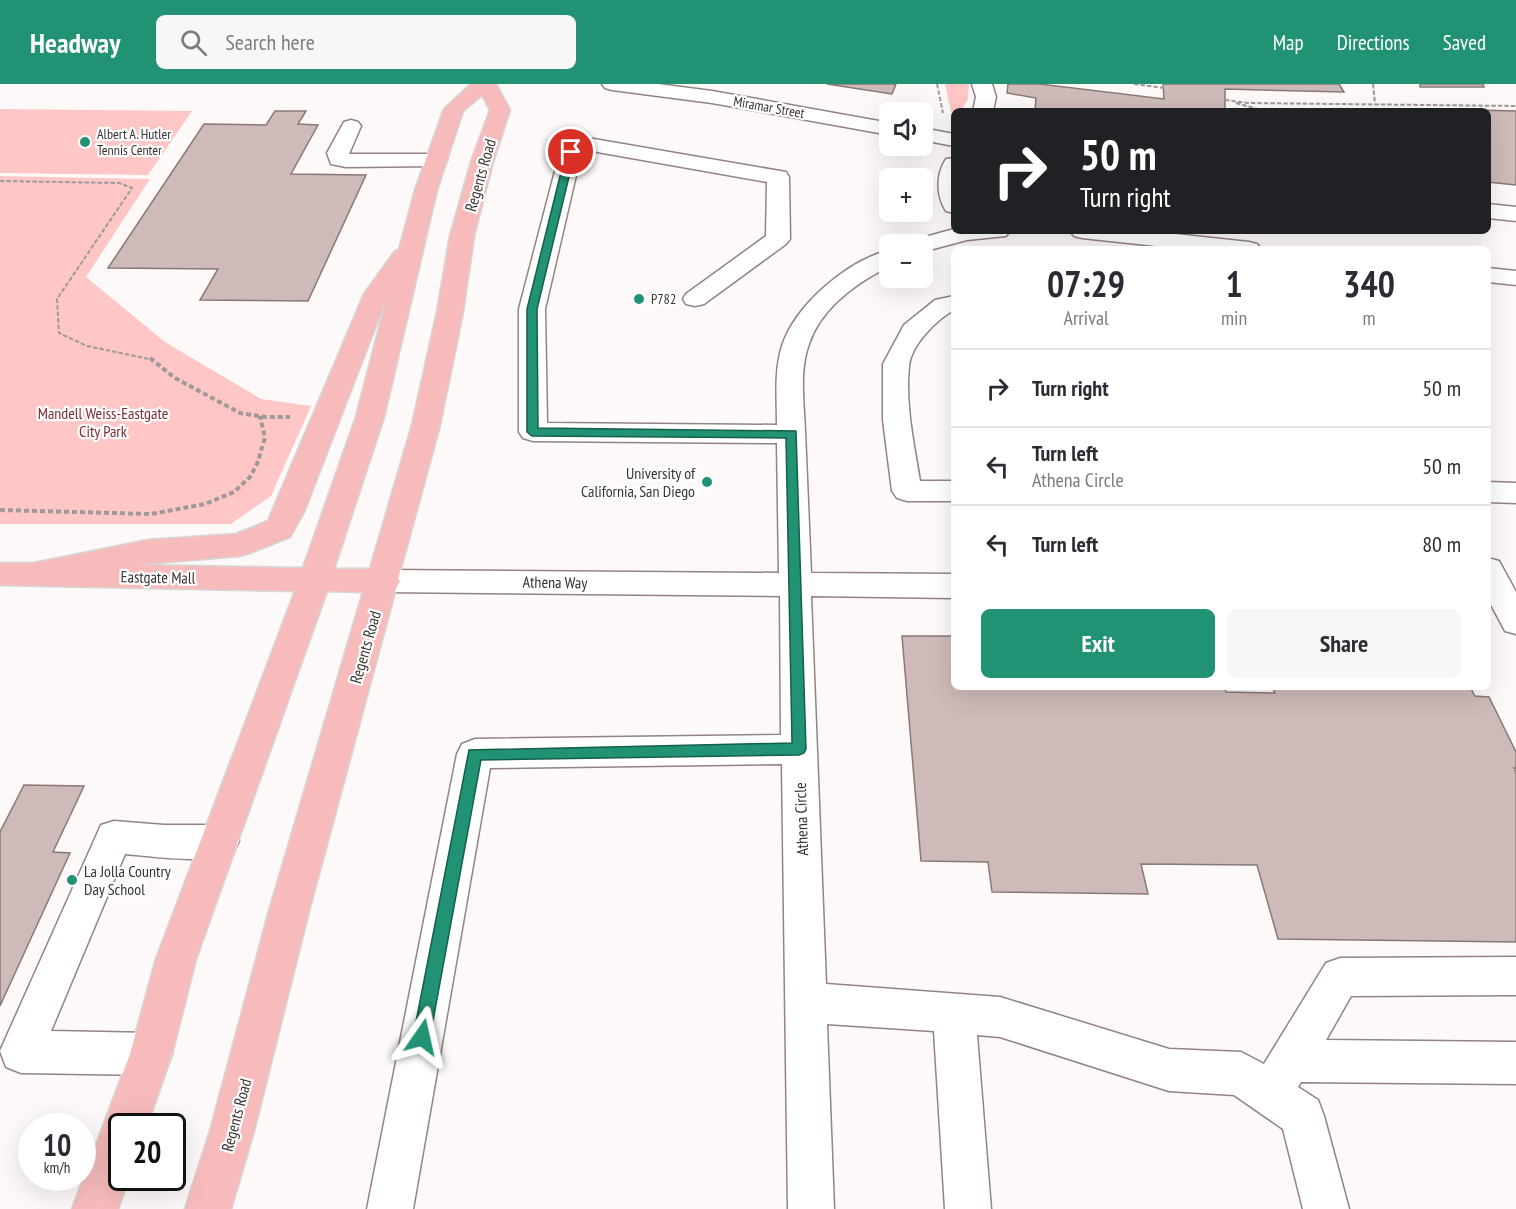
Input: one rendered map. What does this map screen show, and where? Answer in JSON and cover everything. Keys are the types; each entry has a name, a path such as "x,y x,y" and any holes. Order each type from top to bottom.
{"main road":[{"name":"Regents Road","path":"130,1113 151,1054 176,959 315,580 370,417 436,160 454,109 484,84 500,110 482,162 462,236 450,312 426,425 384,581 289,911 232,1131 208,1209"},
{"path":"36,574 148,551 239,545 279,529 289,512 376,294 413,243"},
{"name":"Eastgate Mall","path":"0,574 315,580"},
{"name":"Athena Way","path":"315,580 384,581"},
{"path":"95,1209 108,1174"}],"street":[{"name":"Miramar Street","path":"612,84 712,97 879,127"},
{"path":"982,84 986,97 984,108"},
{"path":"351,126 338,153 339,159 346,161 436,160"},
{"path":"933,136 951,139"},
{"path":"695,299 777,239 778,177 582,143 571,152 532,309 532,432 792,434"},
{"path":"1491,211 1516,214"},
{"path":"933,242 959,234"},
{"path":"1110,234 1222,246"},
{"name":"Athena Circle","path":"811,1209 790,380 796,344 816,309 845,281 879,263"},
{"path":"1491,275 1516,278"},
{"path":"951,304 944,305 913,330 896,364 897,420 907,491 951,491"},
{"path":"1491,492 1516,493"},
{"name":"Athena Way","path":"384,581 951,586"},
{"path":"1492,584 1516,622"},
{"path":"390,1209 475,754 799,749"},
{"path":"151,1054 21,1052 114,837 164,841 220,841"},
{"path":"1280,1077 1340,977 1516,976"},
{"path":"805,1003 1000,1017 1169,1070 1280,1077 1516,1063"},
{"path":"954,1012 968,1209"},
{"path":"1280,1077 1302,1116 1326,1209"}],"path":[{"path":"937,84 944,116"},
{"path":"1134,84 1164,88"},
{"path":"1372,84 1375,104"},
{"path":"1253,108 1225,100 1516,106"},
{"path":"0,181 119,183 132,188 57,299 59,333 87,346 153,359 175,378 240,413 300,417"},
{"path":"0,510 150,514 205,504 234,492 250,477 257,464 265,438 260,416"}],"green space":[{"path":"945,84 969,84 968,99 963,108 951,108 951,112"},
{"name":"Albert A. Hutler Tennis Center","path":"0,109 192,111 148,175 0,173"},
{"name":"Mandell Weiss-Eastgate City Park","path":"0,176 150,179 86,277 165,342 261,399 311,406 271,496 231,524 0,524"}],"building":[{"path":"827,84 896,84 892,94"},
{"path":"1008,84 1040,84 1164,99 1163,84 1339,84 1344,92 1225,89 1225,108 1035,108 1036,98 1007,93"},
{"path":"1420,84 1483,84 1484,87 1420,87"},
{"path":"1491,110 1516,111 1516,185 1491,182"},
{"path":"275,111 306,111 298,124 318,125 291,174 366,175 308,301 200,300 218,269 108,268 204,124 266,125"},
{"path":"902,636 951,636 951,690 1226,690 1226,692 1275,693 1274,690 1472,690 1475,696 1489,697 1516,752 1516,768 1514,768 1516,772 1516,942 1278,939 1257,865 1141,864 1148,894 992,892 988,862 921,861"},
{"path":"24,785 84,786 53,852 70,853 0,1006 0,832"}],"place":[{"name":"Albert A. Hutler Tennis Center","path":"85,142"},
{"name":"P782","path":"639,299"},
{"name":"University of California, San Diego","path":"707,482"},
{"name":"La Jolla Country Day School","path":"72,880"}],"route":[{"path":"422,1037 475,754 799,749 792,434 532,432 532,309 571,152"}]}
